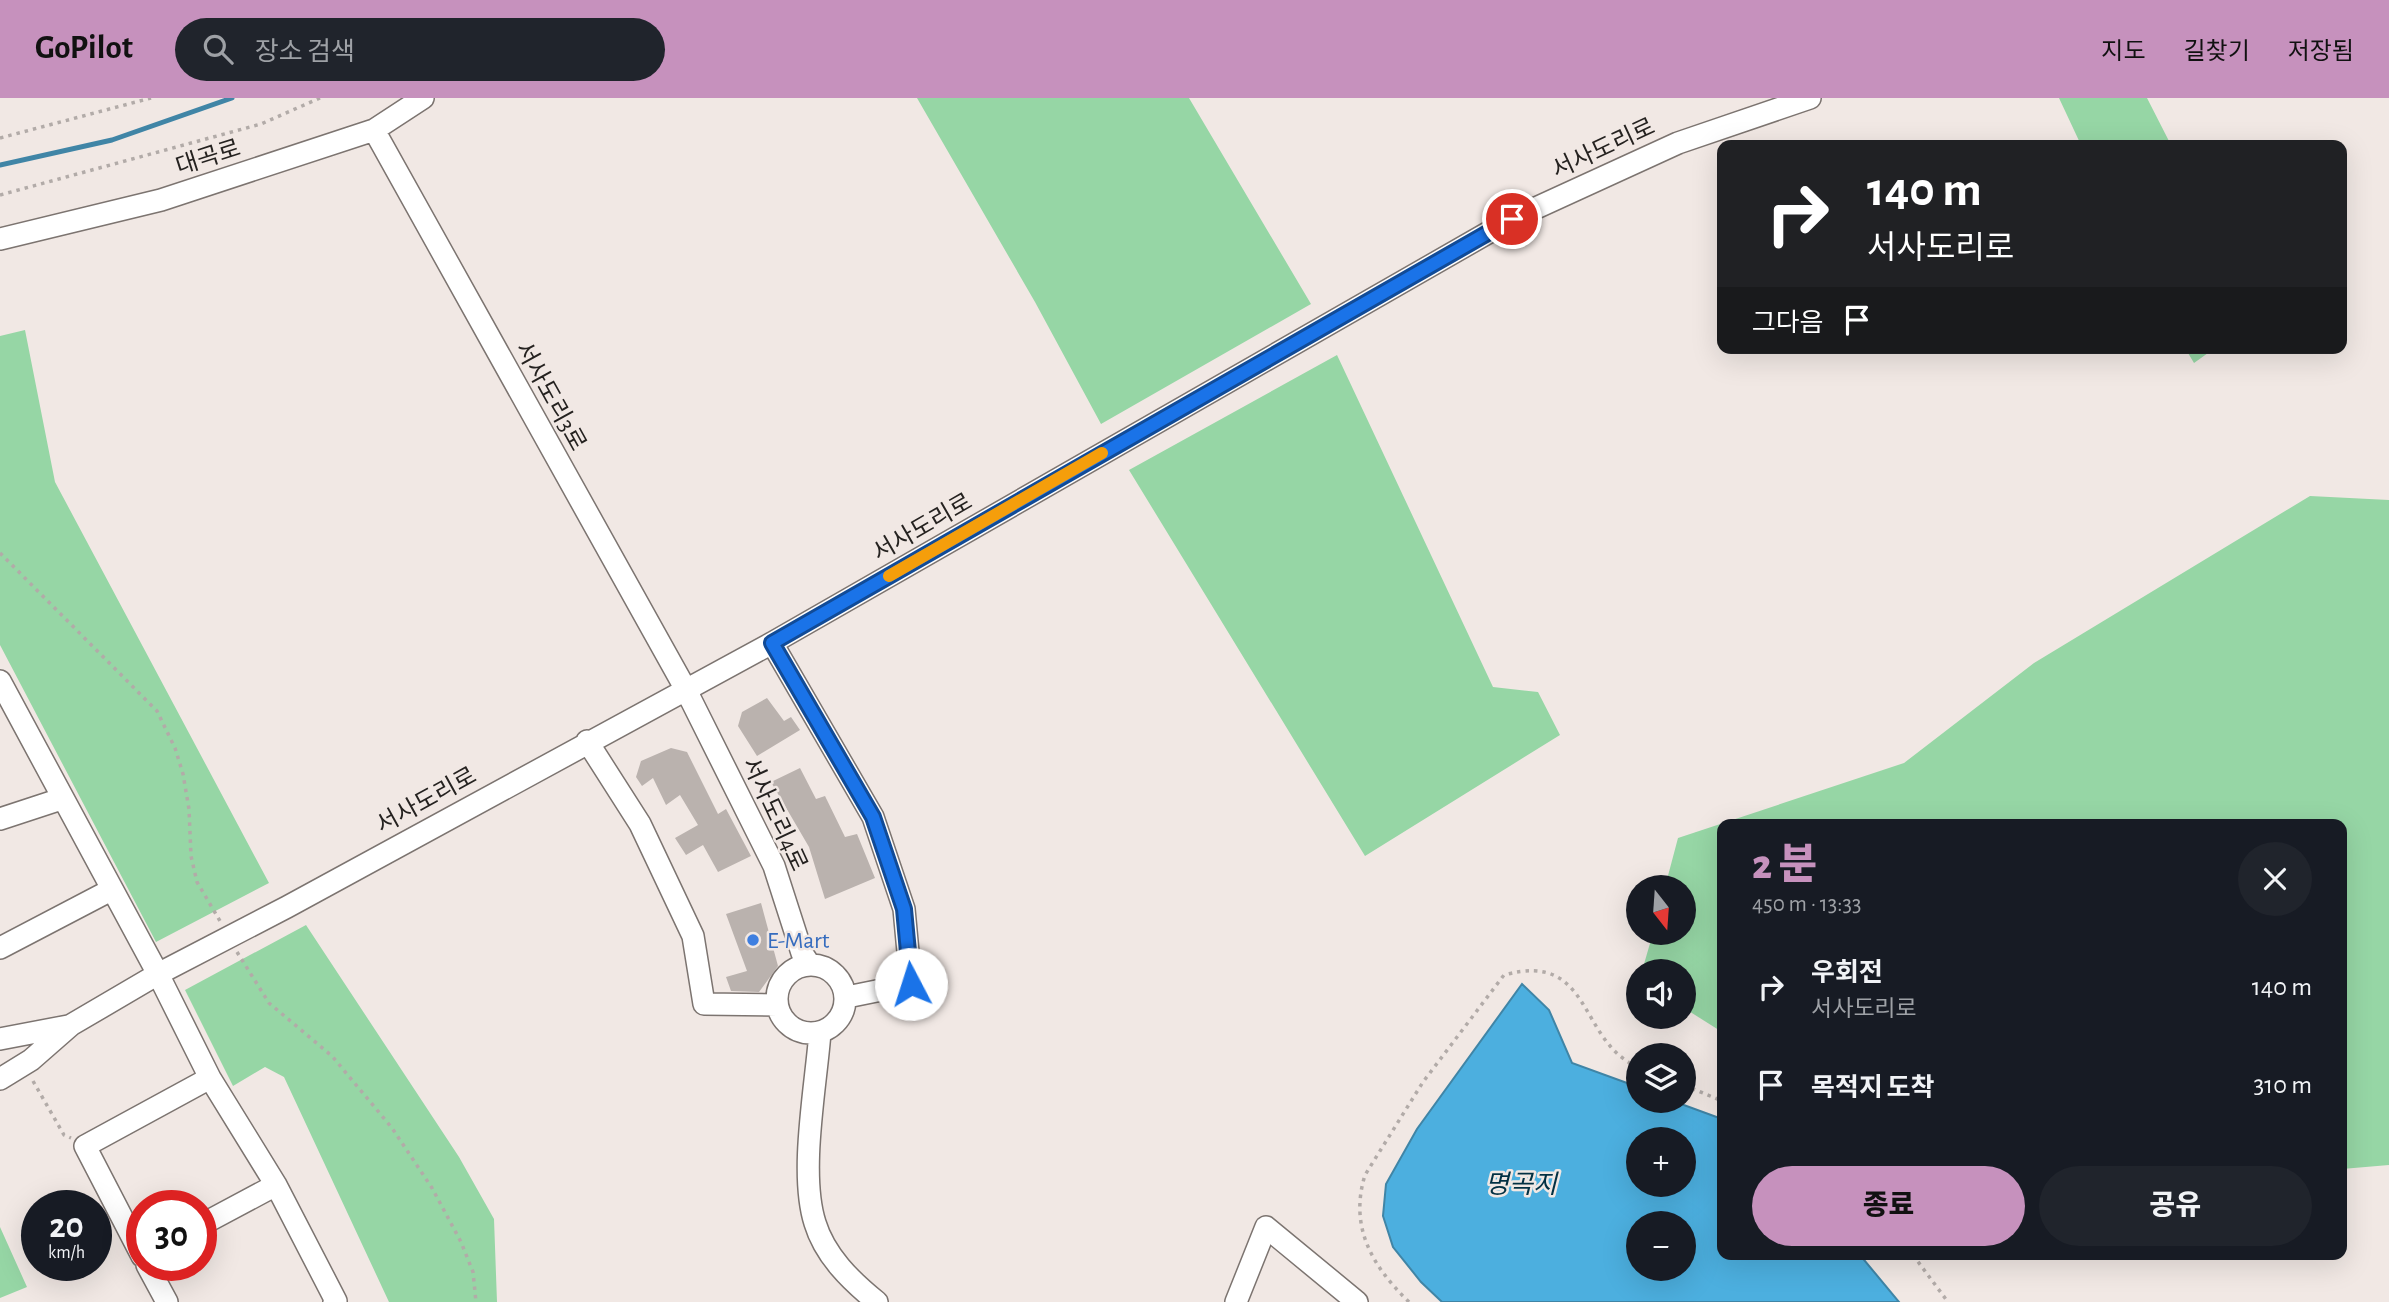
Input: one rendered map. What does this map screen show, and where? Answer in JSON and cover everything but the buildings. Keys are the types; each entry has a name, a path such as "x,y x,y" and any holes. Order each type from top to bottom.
{"street":[{"name":"대곡로","path":"0,239 161,200 374,130 422,98"},
{"name":"서사도리로","path":"71,1025 158,974 288,907 587,741 772,643 1512,219 1768,105 1810,98"},
{"name":"서사도리3로","path":"374,130 685,688"},
{"path":"772,643 873,817 904,909 911,984 847,997"},
{"path":"0,681 5,702 158,974 210,1079 276,1185 337,1301 334,1302"},
{"name":"서사도리4로","path":"685,688 774,866 802,953 810,965"},
{"path":"587,741 640,824 693,936 704,1004 777,1005"},
{"path":"0,819 61,799"},
{"path":"0,948 111,890"},
{"path":"810,965 831,972 847,997 837,1020 820,1032 808,1033 788,1024 777,1005 777,993 788,973 810,965"},
{"path":"0,1039 71,1025"},
{"path":"0,1079 23,1065 71,1025"},
{"path":"820,1032 808,1184 815,1224 848,1279 877,1302"},
{"path":"126,1225 85,1146 210,1079"},
{"path":"217,1216 276,1185"},
{"path":"1236,1302 1266,1227 1357,1302"},
{"path":"156,1281 167,1302"}],"path":[{"path":"0,138 151,98"},
{"path":"0,195 261,124 320,98"},
{"path":"1409,1302 1382,1272 1364,1244 1359,1219 1360,1191 1365,1175 1423,1082 1504,975 1524,969 1553,973 1580,996 1607,1045 1626,1062"},
{"path":"23,1065 64,1135 85,1146"},
{"path":"1696,1091 1717,1099"},
{"path":"1917,1260 1948,1302"}],"green space":[{"path":"917,98 1189,98 1311,304 1101,424 1035,302"},
{"path":"2059,98 2147,98 2168,140 2079,140"},
{"path":"25,330 55,482 269,883 156,942 0,645 0,336"},
{"path":"2189,354 2207,354 2194,363"},
{"path":"1337,355 1493,687 1538,692 1560,735 1365,856 1129,470"},
{"path":"2310,496 2389,500 2389,1165 2347,1169 2347,819 1735,819 1904,763 2034,663"},
{"path":"1717,825 1717,1029 1696,1016 1696,959 1645,959 1650,945 1696,945 1696,875 1668,875 1678,838"},
{"path":"306,925 459,1157 494,1219 497,1302 389,1302 284,1077 265,1067 233,1086 185,990"},
{"path":"0,1227 21,1274 21,1281 24,1281 27,1287 0,1298"}],"water":[{"name":"명곡지","path":"1522,984 1549,1010 1572,1063 1626,1083 1626,1113 1696,1113 1696,1109 1717,1117 1717,1260 1864,1260 1899,1302 1442,1302 1421,1282 1393,1247 1383,1216 1386,1184 1417,1129"}],"waterway":[{"path":"0,165 112,140 232,98"}],"slow traffic":[{"path":"889,576 1102,453"}],"place":[{"name":"E-Mart","path":"753,940"}],"route":[{"path":"911,984 904,909 873,817 827,732 772,643 1512,219"}]}
